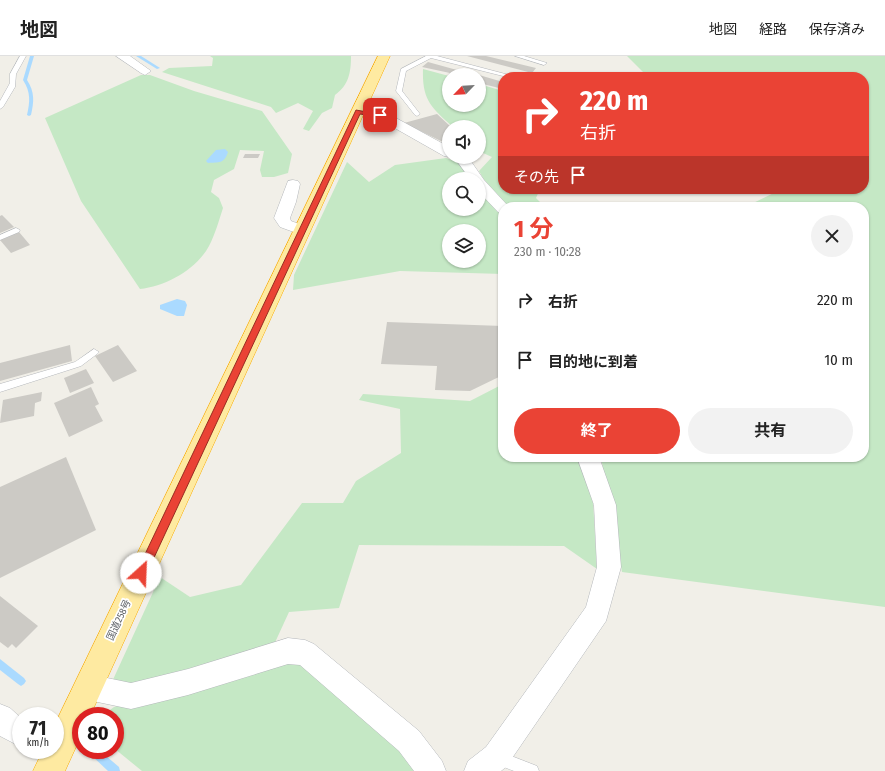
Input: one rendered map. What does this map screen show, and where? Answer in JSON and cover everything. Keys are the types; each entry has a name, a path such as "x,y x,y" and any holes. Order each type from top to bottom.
{"highway":[{"name":"国道258号","path":"64,733 88,687 384,56"}],"street":[{"path":"122,56 144,71"},
{"path":"358,112 380,115 442,149"},
{"path":"293,184 289,202 282,218 284,224 302,230"},
{"path":"486,191 498,204"},
{"path":"487,764 597,613 609,567 605,505 590,462"},
{"path":"88,687 131,696 188,682 288,651 305,653 409,741 432,771"},
{"path":"0,718 5,724 12,728"}],"lane":[{"path":"0,107 2,96 13,86 15,80 13,74 23,56"},
{"path":"417,114 400,91 403,70 430,56 498,73"},
{"path":"518,56 544,63"},
{"path":"0,238 16,230"},
{"path":"0,388 78,364 94,352"},
{"path":"487,764 532,771"}],"green space":[{"path":"210,56 351,56 351,62 348,78 340,91 335,95 332,108 322,113 309,131 303,129 313,111 298,103 276,113 271,107 162,72 169,68 212,66 213,58"},
{"path":"627,56 885,56 885,607 622,572 602,462 869,462 869,202 755,202 772,194 869,194 869,72 643,72"},
{"path":"423,69 442,74 442,112 486,112 486,86 498,90 498,194 538,194 536,198 540,202 504,202 486,182 486,172 479,171 492,157 486,154 486,120 445,120 429,102 424,88"},
{"path":"141,75 150,75 194,91 262,111 292,154 288,173 274,177 262,177 260,170 264,151 240,150 234,169 214,180 211,192 219,198 223,208 213,237 203,255 188,269 170,280 140,289 81,201 45,118"},
{"path":"442,159 442,164 462,164 467,172 442,172 442,216 486,216 486,197 498,210 498,274 400,271 293,290 294,275 347,162 369,182 395,165"},
{"path":"498,387 498,462 582,462 593,501 597,569 564,546 359,545 339,608 289,612 272,649 131,689 111,684 160,577 190,597 241,585 302,503 343,503 356,481 401,453 400,409 359,400 363,394 470,401"},
{"path":"281,660 300,660 403,748 420,771 142,771 124,756 124,707 114,707"}],"water":[{"path":"225,149 228,152 225,159 218,162 208,163 206,161 216,150"},
{"path":"177,299 185,301 187,305 184,316 177,316 160,309 160,305"}],"building":[{"path":"467,56 486,56 536,68 533,72"},
{"path":"428,62 450,68 442,68 442,71 422,67"},
{"path":"486,77 498,81 498,88 486,85"},
{"path":"437,114 443,120 442,120 442,142 404,123"},
{"path":"245,154 260,154 258,158 243,158"},
{"path":"2,215 14,227 0,233 0,216"},
{"path":"19,232 30,245 11,253 0,240"},
{"path":"387,322 498,326 498,377 470,391 435,390 437,366 381,364"},
{"path":"70,345 72,361 0,381 0,363"},
{"path":"118,345 137,371 113,382 95,356"},
{"path":"86,369 94,383 70,393 64,378"},
{"path":"91,387 99,404 95,406 103,421 69,437 54,403"},
{"path":"42,392 41,401 35,403 34,416 0,423 3,400"},
{"path":"66,457 96,530 0,578 0,487"},
{"path":"0,596 38,626 16,648 12,644 8,648 0,642"}],"waterway":[{"path":"29,115 32,97 28,84 25,80 32,56"},
{"path":"138,56 158,68"},
{"path":"0,664 21,681"},
{"path":"102,759 115,771"}],"route":[{"path":"141,573 358,112 380,115"}]}
